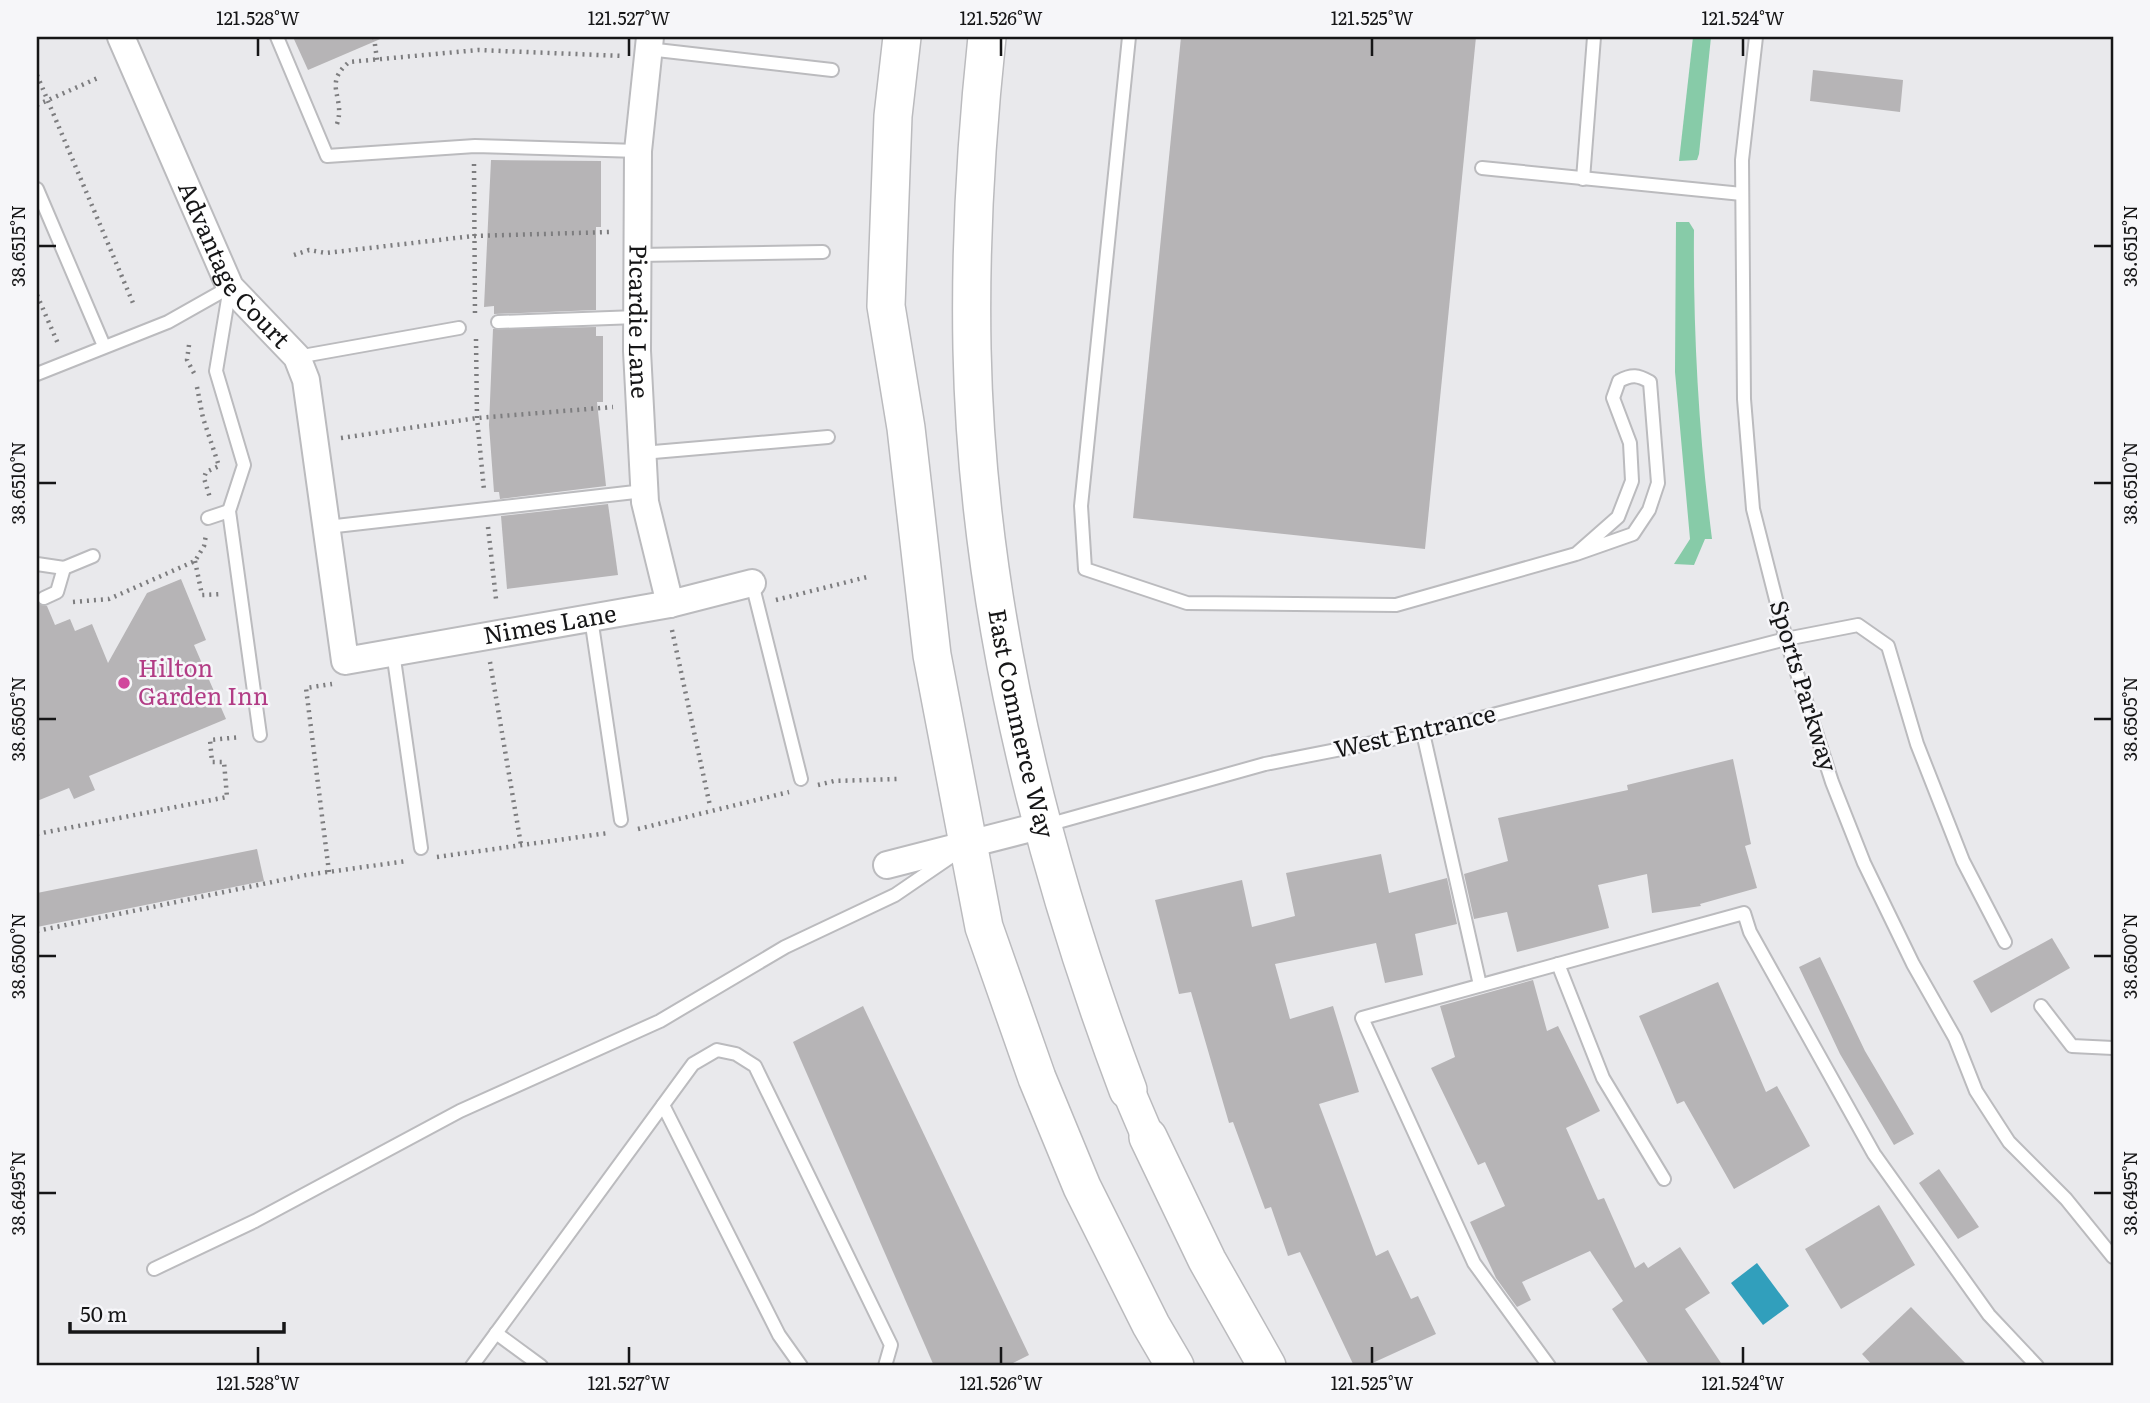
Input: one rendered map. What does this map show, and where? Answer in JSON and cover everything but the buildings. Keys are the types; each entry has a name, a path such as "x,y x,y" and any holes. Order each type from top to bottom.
{"main road":[{"path":"902,37 893,116 886,306 906,428 932,655 984,927 1037,1078 1082,1187 1151,1325 1175,1366"},
{"name":"East Commerce Way","path":"987,37 972,271 972,352 980,473 993,591 1012,700 1066,911 1128,1090"},
{"name":"East Commerce Way","path":"1148,1138 1207,1260 1267,1366"}],"street":[{"name":"Advantage Court","path":"121,37 230,287 297,357 306,380 345,671"},
{"name":"Picardie Lane","path":"641,47 637,317 642,453 644,491 670,621"},
{"name":"Nimes Lane","path":"345,671 393,652 591,618 670,621 754,594"},
{"path":"887,865 1043,825"},
{"name":"East Commerce Way","path":"1128,1090 1148,1138"}],"lane":[{"path":"277,37 327,156 475,146 638,151"},
{"path":"1129,37 1081,506 1085,569 1187,603 1396,605 1576,554 1633,534 1649,510 1658,483 1656,430 1650,382 1639,376 1619,381 1613,398 1630,443 1632,481 1618,517 1576,554"},
{"path":"1583,179 1594,37"},
{"name":"Sports Parkway","path":"1756,37 1742,160 1744,399 1753,509 1786,639 1832,782 1864,863 1913,964 1955,1038 1976,1091 2009,1142 2066,1199 2113,1257"},
{"path":"641,47 832,70"},
{"path":"1482,168 1742,194"},
{"path":"37,189 104,346"},
{"path":"638,255 822,252"},
{"path":"37,374 168,322 230,287"},
{"path":"230,287 216,371 244,465 229,511 260,736"},
{"path":"498,322 637,317"},
{"path":"297,357 459,328"},
{"path":"642,453 828,437"},
{"path":"327,527 644,491"},
{"path":"208,518 229,511"},
{"path":"37,564 64,568 93,556"},
{"path":"44,598 57,593 64,568"},
{"path":"754,594 802,786"},
{"path":"591,618 618,826"},
{"name":"West Entrance","path":"1043,825 1265,764 1423,733 1786,639 1858,625 1888,646 1917,744 1959,849 2005,942"},
{"path":"393,652 423,853"},
{"path":"1423,733 1480,985"},
{"path":"154,1269 255,1221 460,1111 660,1021 785,947 895,895 970,844"},
{"path":"1549,1366 1474,1263 1362,1018 1744,913 1750,932 1874,1154 1989,1315 2036,1366"},
{"path":"1558,964 1603,1078 1664,1179"},
{"path":"2041,1006 2072,1046 2113,1048"},
{"path":"472,1366 693,1064 718,1050 736,1054 755,1066 891,1345 885,1366"},
{"path":"663,1105 779,1335 801,1366"},
{"path":"496,1333 541,1366"}],"path":[{"path":"374,37 377,60"},
{"path":"334,132 340,115 334,82 338,71 349,62 478,50 641,47"},
{"path":"37,75 133,303"},
{"path":"37,104 100,77"},
{"path":"475,146 475,323"},
{"path":"294,255 309,250 326,253 473,236 611,232"},
{"path":"37,295 60,348"},
{"path":"476,335 474,366 477,418 496,599"},
{"path":"68,604 78,600 109,599 195,561 204,546 210,495 204,478 206,472 219,466 202,418 194,372 187,360 189,345"},
{"path":"340,439 477,418 613,407"},
{"path":"195,561 202,595 221,593 223,607"},
{"path":"754,594 867,577"},
{"path":"670,621 685,626"},
{"path":"670,621 710,806"},
{"path":"478,663 491,660 521,845"},
{"path":"329,872 306,688 345,671"},
{"path":"37,834 227,797 224,762 212,762 210,740 242,737 240,724"},
{"path":"630,830 657,826 802,786 834,781 897,779"},
{"path":"423,853 521,845 618,826"},
{"path":"37,931 329,872 411,860"}],"green space":[{"path":"1693,37 1711,37 1699,154 1697,160 1679,161"},
{"path":"1676,222 1689,222 1694,230 1698,385 1712,539 1705,539 1694,565 1674,564 1690,539 1675,372"}],"water":[{"path":"1757,1263 1789,1306 1763,1325 1731,1283"}],"place":[{"name":"Hilton Garden Inn","path":"124,683"}]}
